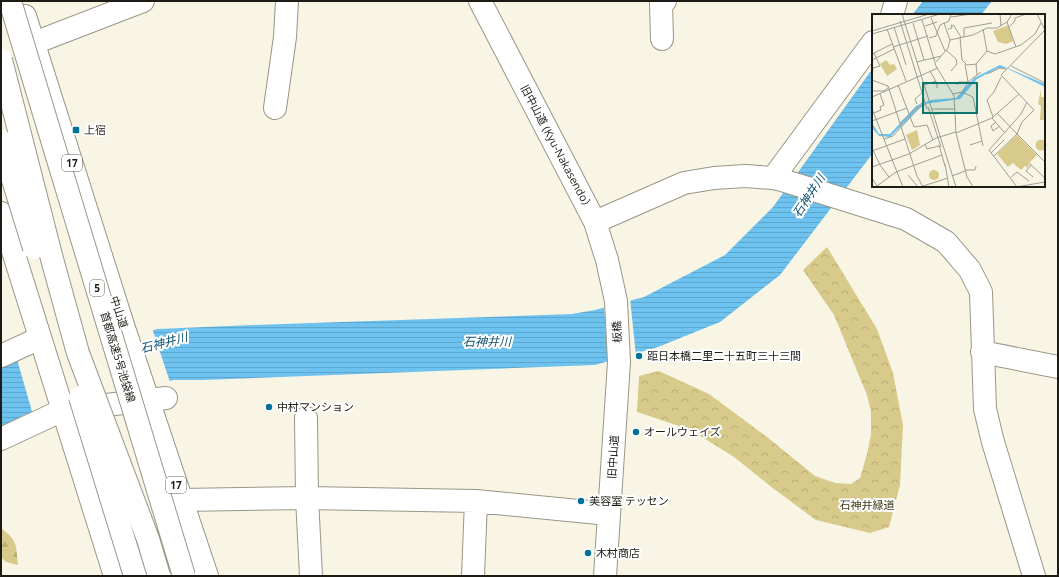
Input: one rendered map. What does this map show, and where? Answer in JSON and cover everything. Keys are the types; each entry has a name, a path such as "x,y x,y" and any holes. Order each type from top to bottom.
{"main road":[{"name":"首都高速5号池袋線","path":"10,1 184,576"},
{"name":"中山道","path":"21,1 123,325 153,397 181,500 207,576"},
{"path":"34,43 143,1"},
{"path":"275,108 285,38 287,1"},
{"name":"旧中山道 (Kyu-Nakasendo）","path":"480,1 595,222 607,260 616,301"},
{"path":"662,39 661,3 664,1"},
{"path":"892,14 896,1"},
{"path":"778,179 872,43"},
{"path":"1,60 52,259 78,353 148,539 158,576"},
{"path":"1,92 158,576"},
{"path":"1,141 135,576"},
{"path":"595,222 684,183 714,178 745,176 778,179 906,219 946,242 970,270 981,292 985,409 1034,576"},
{"path":"1,213 114,576"},
{"name":"板橋","path":"616,301 619,362"},
{"path":"1,356 41,341"},
{"path":"982,352 1058,367"},
{"name":"旧中山道","path":"605,576 619,362"},
{"path":"1,439 63,410 153,397"},
{"path":"306,418 306,498 311,576"},
{"path":"181,500 306,498 476,501 609,514"},
{"path":"473,576 476,501"}],"green space":[{"name":"石神井緑道","path":"827,247 877,329 893,373 903,425 900,485 889,527 870,533 816,520 734,457 691,430 637,412 639,376 659,371 709,394 767,437 815,476 835,483 851,484 860,478 871,435 871,412 867,395 834,315 803,270"},
{"path":"1,528 11,536 15,544 18,565 6,562 1,557"}],"water":[{"path":"923,1 992,1 982,14 913,14"},
{"name":"石神井川","path":"872,69 872,154 780,275 720,322 658,347 595,365 174,380 26,414 1,427 1,364 7,360 158,329 572,314 595,310 644,297 725,255 773,207"}],"pier":[{"path":"630,298 636,356 608,363 604,305"},
{"path":"152,328 170,382 33,415 16,356"}],"place":[{"name":"上宿","path":"76,130"},
{"name":"距日本橋二里二十五町三十三間","path":"639,356"},
{"name":"中村マンション","path":"269,407"},
{"name":"オールウェイズ","path":"636,432"},
{"name":"美容室 テッセン","path":"581,501"},
{"name":"木村商店","path":"588,553"}]}
